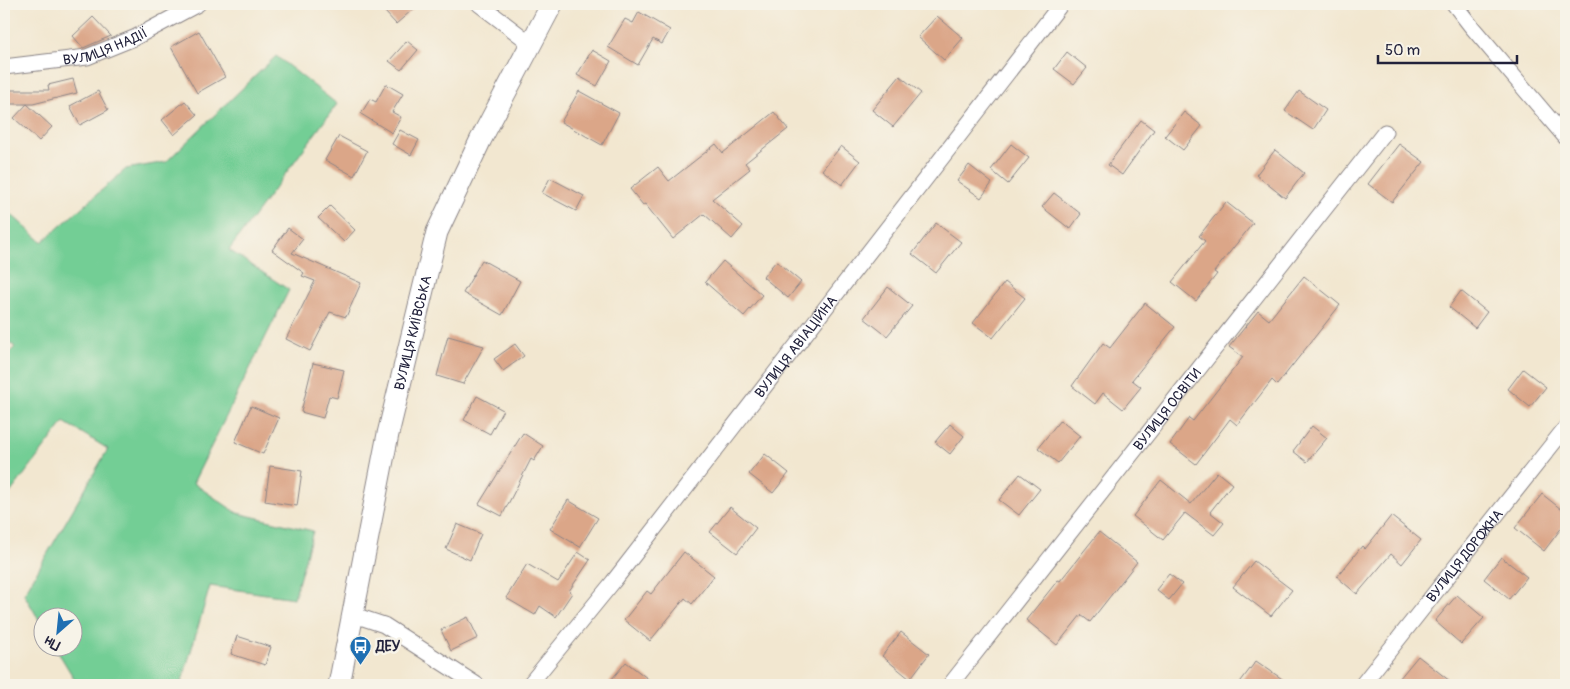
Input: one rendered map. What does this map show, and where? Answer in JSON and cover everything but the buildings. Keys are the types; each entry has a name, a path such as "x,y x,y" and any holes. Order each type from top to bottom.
{"street":[{"name":"ВУЛИЦЯ НАДІЇ","path":"4,66 88,56 134,38 198,4"},
{"path":"480,4 530,43"},
{"name":"ВУЛИЦЯ КИЇВСЬКА","path":"339,685 388,434 437,232 481,139 552,4"},
{"name":"ВУЛИЦЯ АВІАЦІЙНА","path":"528,685 613,582 1060,4"},
{"path":"1454,4 1566,138"},
{"name":"ВУЛИЦЯ ОСВІТИ","path":"950,685 1385,132"},
{"name":"ВУЛИЦЯ ДОРОЖНА","path":"1362,685 1566,427"},
{"path":"354,615 384,625 477,685"}],"green space":[{"path":"276,56 337,104 229,250 289,290 193,483 237,513 313,531 294,598 210,586 181,685 78,685 60,656 82,656 82,606 32,606 32,608 24,594 108,449 64,422 4,501 4,358 15,347 4,338 4,208 42,242 126,169 166,162"}],"place":[{"name":"ДЕУ","path":"360,665"}]}
